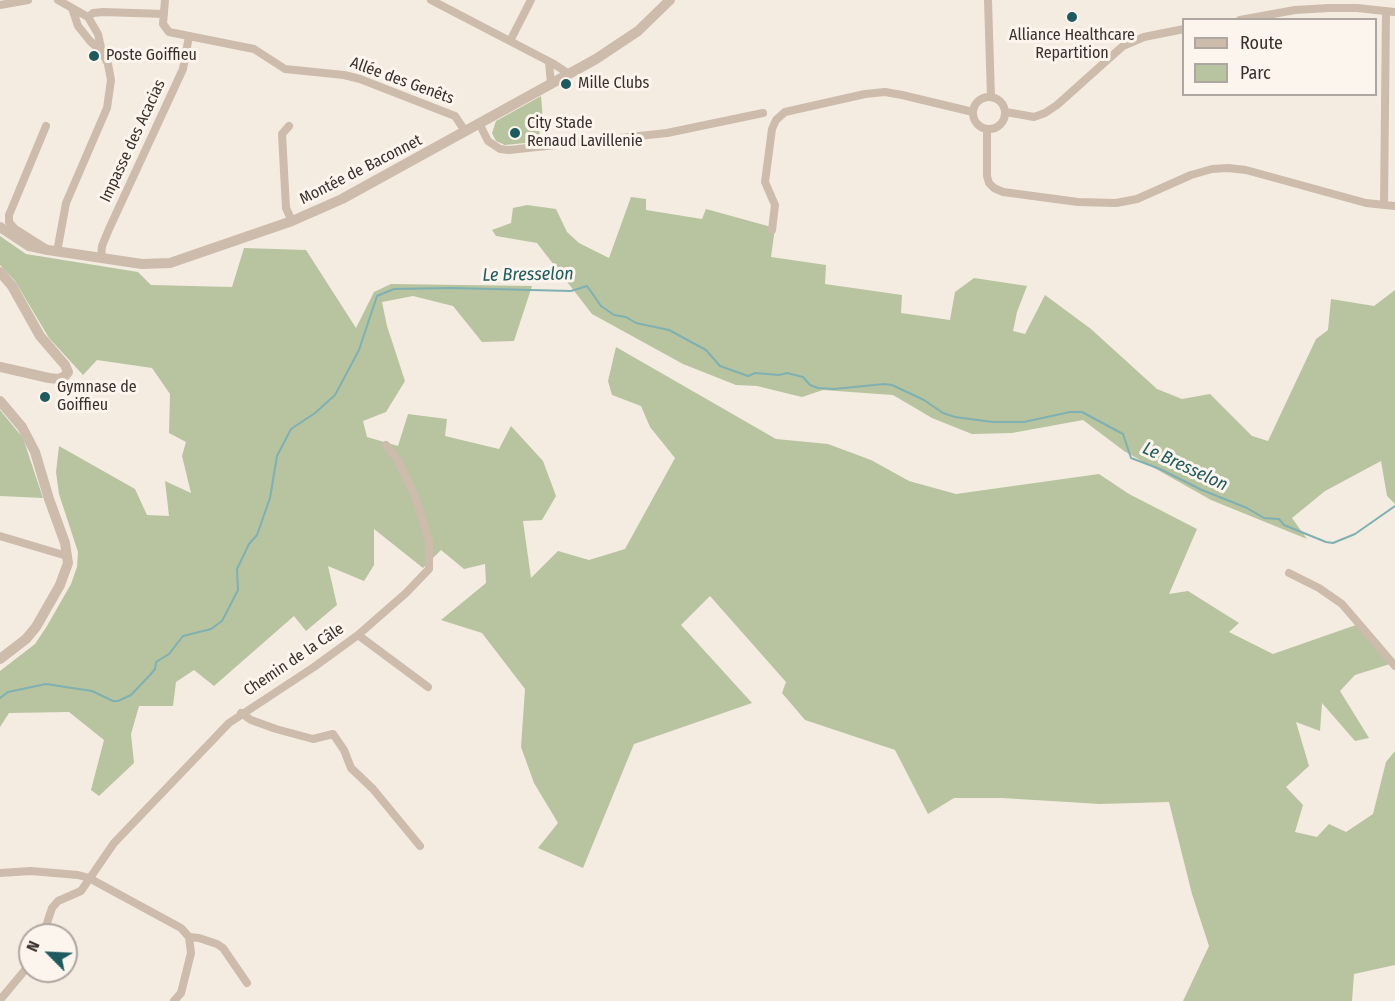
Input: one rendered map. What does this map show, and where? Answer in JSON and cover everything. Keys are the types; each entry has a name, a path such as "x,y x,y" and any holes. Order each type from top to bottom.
{"street":[{"path":"0,5 28,0"},
{"path":"46,126 9,215 9,222 15,229 52,251 66,202 107,108 111,80 98,34 88,16 58,0"},
{"path":"88,16 93,13 118,11 164,14 165,0"},
{"path":"431,0 564,69 569,74"},
{"path":"510,41 531,0"},
{"name":"Montée de Baconnet","path":"0,227 29,246 52,251 154,265 170,263 292,221 342,199 624,42 670,0"},
{"path":"988,0 991,97"},
{"path":"72,8 78,27 102,52"},
{"path":"1251,18 1294,10 1347,8 1390,12 1384,205"},
{"name":"Allée des Genêts","path":"164,14 163,24 166,30 254,49 285,69 344,75 360,79 455,116 465,131"},
{"path":"1006,112 1034,117 1045,113 1123,46 1144,37 1182,29"},
{"name":"Impasse des Acacias","path":"101,258 102,246 109,229 183,69 189,36"},
{"path":"549,62 551,84"},
{"path":"772,230 776,205 765,182 772,129 776,120 785,112 885,92 902,94 973,112"},
{"path":"991,97 1000,101 1006,112 1001,125 987,130 978,126 973,112 980,100 991,97"},
{"path":"479,123 488,141 494,146 509,150 667,133 763,113"},
{"path":"289,126 282,134 286,207 292,221"},
{"path":"987,130 987,176 994,188 1003,192 1077,202 1116,203 1137,199 1191,175 1212,169 1228,168 1246,170 1366,203 1395,206"},
{"path":"0,272 12,286 40,336 66,365 68,372 58,379 0,367"},
{"path":"0,400 22,427 35,452 65,543 68,563 60,585 36,627 26,639 0,659"},
{"name":"Chemin de la Câle","path":"46,923 52,908 58,901 81,891 114,843 229,723 314,667 358,634 406,593 429,569 429,541 415,496 397,459 386,445"},
{"path":"0,536 67,556"},
{"path":"1289,573 1319,588 1342,604 1395,666"},
{"path":"358,634 428,687"},
{"path":"241,713 251,720 313,739 333,734 344,750 351,768 373,789 420,846"},
{"path":"0,873 31,871 89,878 181,928 189,937 191,953 182,993 174,1001"},
{"path":"189,937 217,944 248,983"},
{"path":"0,1000 18,978"}],"green space":[{"path":"541,96 543,120 538,122 540,136 534,137 535,142 505,145 496,141 492,133 496,121"},
{"path":"631,197 646,199 646,210 702,219 706,209 775,228 771,257 826,265 825,284 902,295 901,313 950,320 955,292 974,278 1027,286 1017,312 1013,331 1025,334 1045,295 1091,329 1157,389 1182,399 1210,394 1252,436 1268,441 1316,339 1328,330 1331,299 1374,306 1395,290 1395,504 1387,496 1381,461 1325,491 1292,518 1307,539 1211,500 1124,451 1083,420 1012,433 972,434 932,418 893,395 823,390 802,397 757,386 736,385 683,364 592,314 537,243 496,236 492,230 511,223 513,208 527,205 556,209 567,232 579,243 609,258"},
{"path":"0,236 26,254 138,272 151,285 232,287 244,248 306,250 356,328 374,292 391,284 532,286 514,341 482,342 453,306 413,296 382,302 387,326 405,381 386,412 363,421 367,437 398,446 408,414 447,419 445,436 499,449 511,426 543,461 556,496 542,520 523,521 531,578 558,551 589,560 625,549 675,458 650,427 641,406 612,395 608,381 616,347 776,439 828,444 871,460 909,481 956,494 1099,474 1129,494 1197,529 1169,594 1188,591 1239,623 1229,632 1273,654 1356,625 1390,664 1355,675 1340,691 1369,738 1355,741 1322,703 1320,731 1296,722 1309,766 1286,787 1303,805 1295,832 1317,837 1329,824 1346,832 1373,814 1386,762 1395,751 1395,965 1354,974 1352,1001 1183,1001 1209,946 1192,894 1169,802 1100,804 1002,798 954,798 928,814 895,750 805,720 782,693 786,682 710,596 681,625 752,703 634,744 583,868 538,848 558,823 534,783 521,747 525,689 482,633 441,620 486,583 485,564 464,569 441,550 423,568 374,529 374,565 364,581 328,566 337,605 306,631 294,616 214,686 194,670 176,682 173,706 139,706 131,734 134,763 99,796 91,790 104,740 69,712 9,713 0,727 0,671 35,644 71,584 77,567 78,552 59,494 56,472 59,446 135,489 147,515 169,516 165,481 191,493 182,456 186,442 169,433 170,394 152,368 97,360 83,375 49,338 15,281 0,265"},
{"path":"0,410 23,438 43,498 0,496"}],"waterway":[{"name":"Le Bresselon","path":"0,698 8,692 46,684 92,691 118,701 131,695 155,669 156,662 169,654 183,636 211,629 222,621 238,590 237,569 249,544 257,535 270,498 277,456 291,429 315,413 335,395 359,350 377,296 394,289 571,291 587,286 601,306 614,315 626,317 636,323 669,330 706,350 720,366 748,376 755,373 779,375 787,373 803,377 810,385 818,388 892,385 924,400 943,413 955,417 993,422 1024,422 1070,412 1082,412 1123,434 1131,458 1247,508 1264,518 1279,519 1284,525 1326,542 1333,543 1355,534 1395,506"}],"place":[{"name":"Alliance Healthcare Repartition","path":"1072,17"},
{"name":"Poste Goiffieu","path":"94,56"},
{"name":"Mille Clubs","path":"566,84"},
{"name":"City Stade Renaud Lavillenie","path":"515,133"},
{"name":"Gymnase de Goiffieu","path":"45,397"}]}
